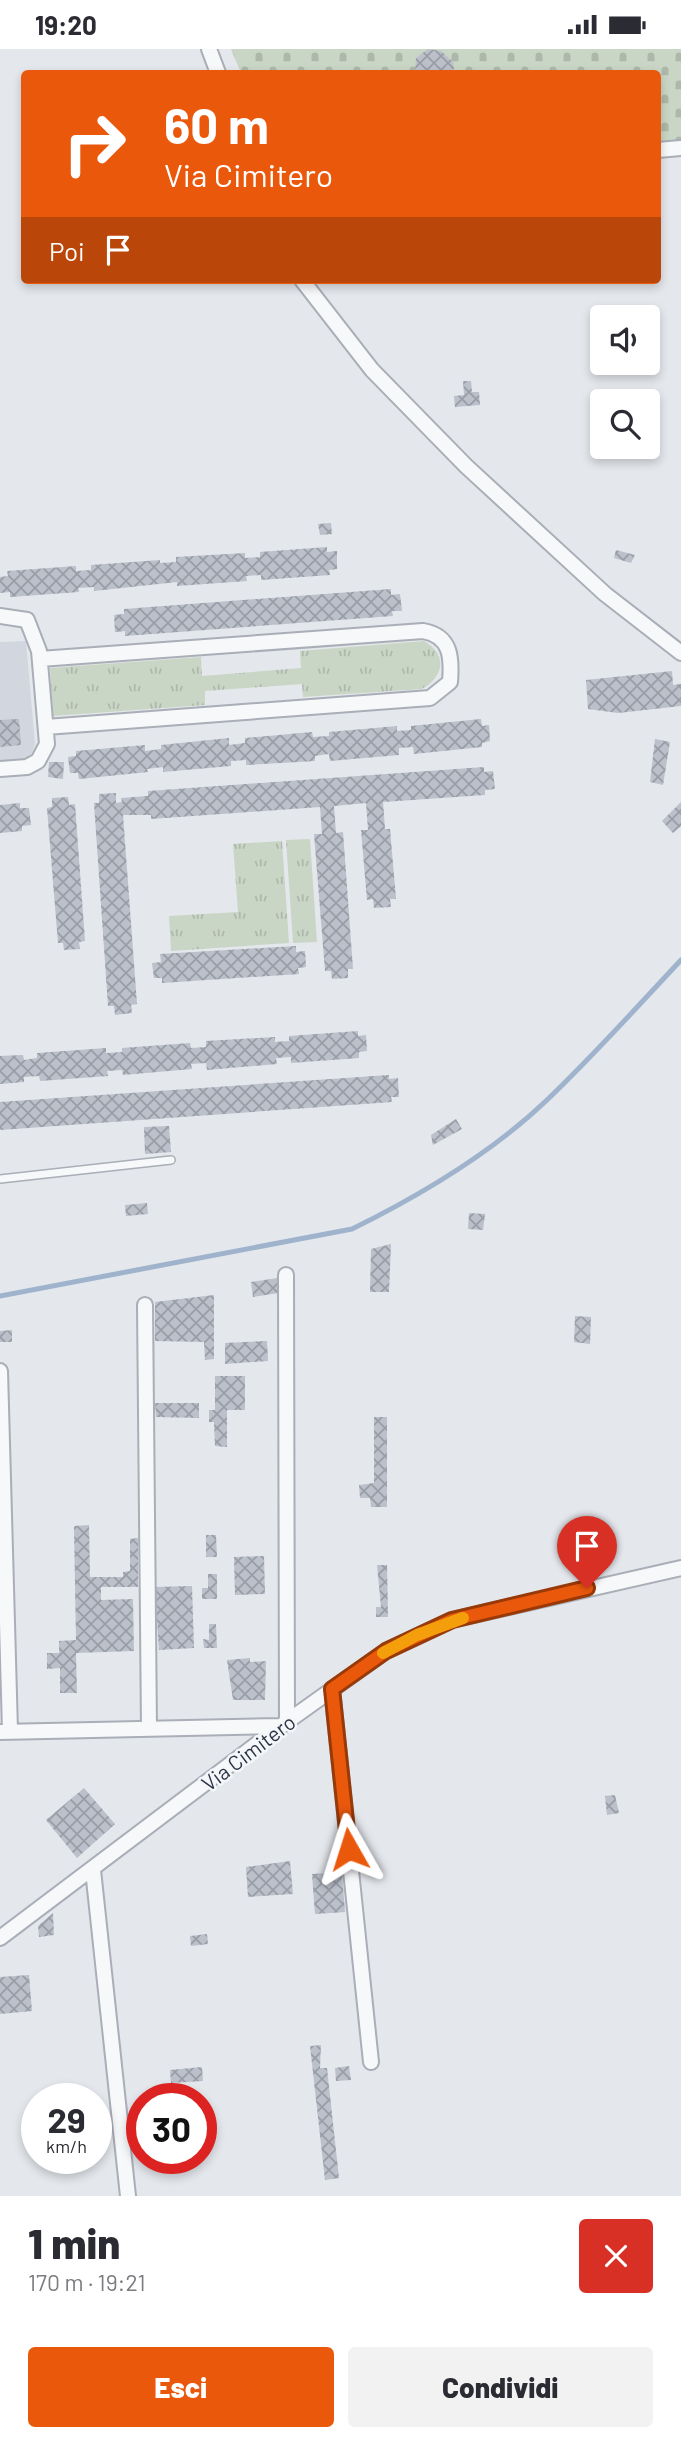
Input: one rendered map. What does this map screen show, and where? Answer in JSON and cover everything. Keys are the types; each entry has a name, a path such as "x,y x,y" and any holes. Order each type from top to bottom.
{"street":[{"path":"209,49 217,70"},
{"path":"661,150 681,148"},
{"path":"305,284 372,370 466,465 605,594 681,653"},
{"path":"0,616 27,620 40,659 47,744 38,761 27,767 0,769"},
{"path":"40,659 423,631 437,634 446,642 452,660 450,682 430,698 46,727"},
{"path":"0,1371 5,1731 284,1724 286,1275"},
{"path":"145,1305 149,1728"},
{"name":"Via Cimitero","path":"0,1938 284,1724 386,1651 452,1620 681,1568"},
{"path":"332,1689 371,2062"},
{"path":"93,1870 128,2196"}],"lane":[{"path":"0,1179 171,1160"}],"shaded area":[{"path":"26,641 35,744 32,753 24,759 0,763 0,642"}],"green space":[{"path":"231,49 681,49 681,140 661,141 661,70 240,70"},
{"path":"424,641 437,653 440,665 435,678 422,689 303,697 302,684 205,691 205,705 53,716 50,668 201,657 202,676 301,668 300,651"},
{"path":"310,839 317,942 293,943 286,840"},
{"path":"282,841 289,943 171,951 169,916 238,912 233,844"}],"building":[{"path":"428,49 441,51 453,62 454,69 415,70 416,58"},
{"path":"463,381 471,381 472,392 479,392 480,405 455,407 454,396 464,395"},
{"path":"331,523 332,534 320,535 318,524"},
{"path":"327,547 327,552 337,551 337,569 329,570 330,575 261,580 261,575 246,576 247,581 177,586 177,582 94,591 94,587 78,588 79,592 10,597 10,592 0,593 0,577 8,576 7,571 76,566 76,571 91,570 91,565 160,560 160,563 176,562 176,557 245,553 245,558 260,557 260,552"},
{"path":"616,550 635,555 631,563 614,558"},
{"path":"391,589 391,595 400,594 402,611 392,611 393,616 125,636 125,631 115,632 114,615 124,614 124,609"},
{"path":"672,671 673,685 681,684 681,706 618,713 588,709 586,680"},
{"path":"19,719 21,745 0,747 0,720"},
{"path":"481,719 482,726 489,725 490,741 482,743 482,747 414,754 413,747 399,748 399,755 330,761 329,754 315,756 315,761 246,765 246,760 231,761 231,766 163,772 163,767 147,769 148,772 79,779 78,773 70,773 68,757 76,756 76,751 145,745 145,751 161,749 161,745 229,738 229,745 245,743 245,738 312,732 313,737 329,736 329,732 397,726 397,731 411,730 411,726"},
{"path":"655,739 670,742 663,785 650,782"},
{"path":"49,762 64,762 63,779 48,777"},
{"path":"484,767 484,772 493,771 495,789 485,790 485,795 383,802 385,829 390,829 396,899 390,899 391,907 374,908 373,899 367,900 361,830 368,830 366,803 334,806 336,833 343,832 353,969 348,969 348,978 332,979 331,971 325,971 314,834 322,834 320,807 151,819 151,815 123,815 137,1004 131,1005 132,1013 115,1015 114,1006 108,1006 94,803 99,803 99,794 116,793 116,803 122,802 121,798 148,796 148,791"},
{"path":"68,797 69,805 75,804 85,941 79,942 80,949 64,950 63,943 58,943 47,808 52,807 52,798"},
{"path":"681,802 681,826 673,833 662,821"},
{"path":"20,803 20,808 29,808 31,825 22,826 22,831 0,833 0,805"},
{"path":"296,946 296,952 305,951 306,967 298,968 299,974 162,983 162,978 154,978 152,963 161,962 160,954"},
{"path":"358,1031 358,1036 366,1035 367,1051 359,1052 359,1058 291,1063 291,1057 276,1058 277,1064 207,1070 206,1063 191,1064 192,1069 123,1075 122,1070 107,1071 108,1076 40,1081 39,1076 24,1077 24,1082 0,1084 0,1056 23,1055 24,1060 37,1058 37,1053 106,1048 106,1053 122,1052 122,1048 190,1043 191,1048 206,1047 206,1041 275,1037 275,1042 289,1041 289,1036"},
{"path":"389,1075 389,1079 398,1078 399,1097 391,1097 392,1102 0,1130 0,1102"},
{"path":"456,1119 462,1129 433,1145 431,1135"},
{"path":"169,1126 171,1152 145,1154 144,1127"},
{"path":"147,1203 148,1214 126,1216 125,1205"},
{"path":"469,1213 485,1214 483,1230 468,1229"},
{"path":"391,1244 389,1292 370,1292 371,1249"},
{"path":"278,1278 279,1293 253,1297 251,1282"},
{"path":"214,1295 214,1359 205,1360 204,1342 155,1341 155,1302"},
{"path":"575,1316 591,1317 590,1344 574,1342"},
{"path":"12,1330 12,1342 0,1342 0,1331"},
{"path":"267,1341 268,1361 225,1364 225,1343"},
{"path":"215,1376 245,1376 245,1410 227,1410 227,1447 215,1446 214,1422 209,1422 209,1410 215,1410"},
{"path":"155,1403 199,1403 199,1418 156,1417"},
{"path":"374,1417 387,1417 387,1507 371,1507 370,1498 360,1498 359,1485 374,1483"},
{"path":"89,1525 90,1577 123,1577 123,1572 130,1571 130,1539 138,1538 138,1587 101,1587 101,1600 133,1599 134,1651 76,1653 77,1693 60,1693 60,1668 47,1669 47,1653 59,1653 59,1641 76,1640 74,1526"},
{"path":"206,1535 216,1535 217,1557 206,1557"},
{"path":"264,1556 265,1594 235,1595 234,1557"},
{"path":"377,1565 387,1565 388,1617 376,1617 376,1607 381,1607"},
{"path":"208,1574 217,1574 217,1599 202,1599 202,1588 208,1588"},
{"path":"192,1586 194,1648 159,1650 155,1587"},
{"path":"209,1624 216,1624 217,1648 204,1648 203,1639 209,1640"},
{"path":"250,1658 250,1662 266,1661 265,1700 233,1700 227,1660"},
{"path":"84,1788 115,1824 77,1858 46,1820"},
{"path":"615,1795 619,1813 607,1815 605,1796"},
{"path":"290,1861 293,1894 248,1897 246,1867"},
{"path":"342,1872 345,1912 315,1914 312,1874"},
{"path":"53,1913 54,1935 39,1937 38,1926"},
{"path":"207,1934 208,1944 191,1946 190,1936"},
{"path":"29,1975 32,2011 0,2014 0,1977"},
{"path":"321,2045 320,2068 327,2068 339,2178 325,2180 310,2046"},
{"path":"349,2066 351,2080 336,2081 335,2068"},
{"path":"202,2067 203,2081 171,2083 170,2070"}],"waterway":[{"path":"0,1296 352,1229 455,1171 526,1119 582,1065 681,960"}],"slow traffic":[{"path":"383,1653 417,1635 463,1618"}],"route":[{"path":"349,1849 332,1689 386,1651 452,1620 587,1588"}]}
